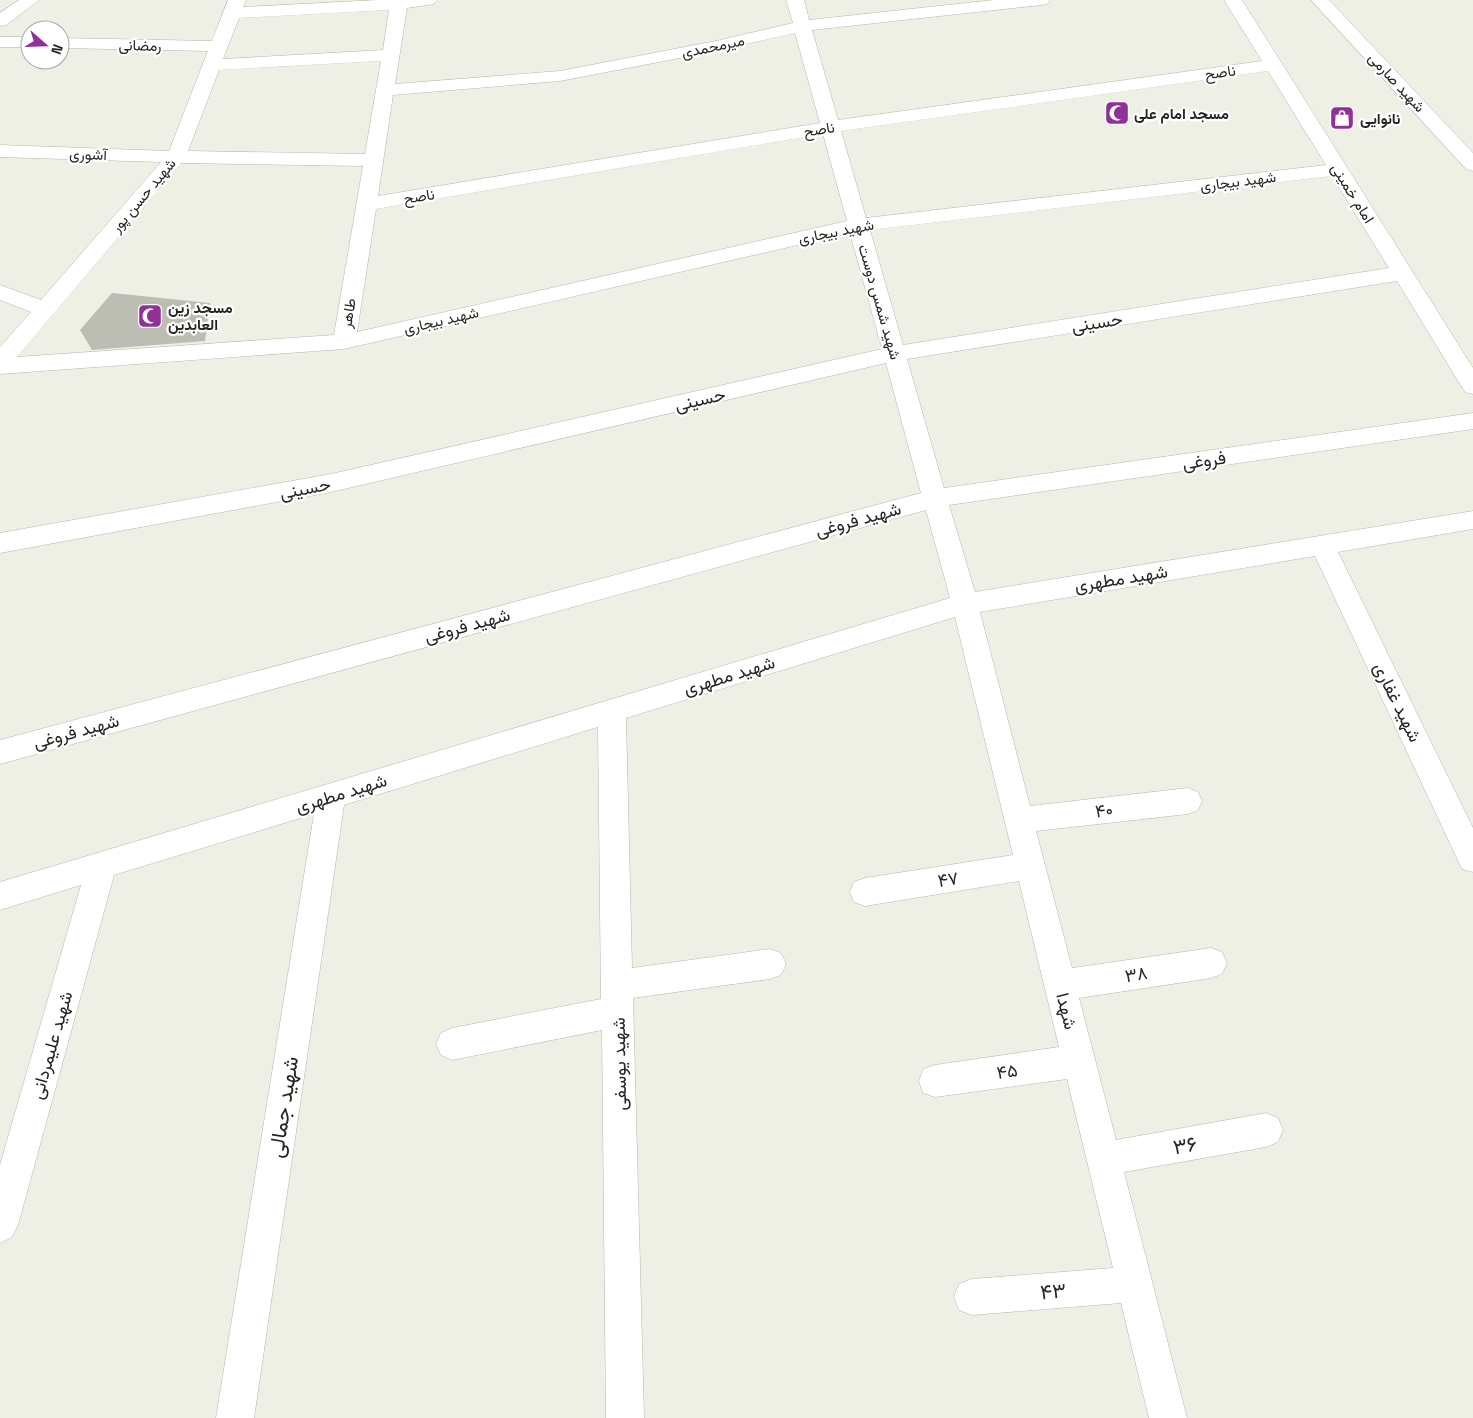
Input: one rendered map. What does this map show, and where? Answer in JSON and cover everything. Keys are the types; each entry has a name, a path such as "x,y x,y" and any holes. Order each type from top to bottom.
{"street":[{"path":"0,21 30,0"},
{"path":"235,6 399,4 428,0"},
{"name":"شهید شمس دوست","path":"795,0 965,604"},
{"name":"میرمحمدی","path":"385,90 560,76 716,46 802,26 1042,0"},
{"name":"امام خمینی","path":"1233,0 1473,386"},
{"name":"شهید صارمی","path":"1320,0 1473,165"},
{"name":"طاهر","path":"0,366 344,342 399,4"},
{"name":"شهید حسن پور","path":"0,362 176,157 235,6"},
{"path":"0,42 20,42"},
{"name":"رمضانی","path":"70,43 219,46"},
{"path":"212,65 391,55"},
{"name":"ناصح","path":"366,204 830,127 1273,65"},
{"name":"آشوری","path":"0,151 176,157 373,160"},
{"name":"شهید بیجاری","path":"344,342 858,225 1338,169"},
{"name":"حسینی","path":"0,543 331,483 894,354 1403,273"},
{"path":"0,292 45,309"},
{"name":"فروغی","path":"935,498 1473,420"},
{"name":"شهید فروغی","path":"0,752 935,498"},
{"name":"شهید مطهری","path":"0,896 965,604 1473,520"},
{"name":"شهید غفاری","path":"1322,544 1473,859"},
{"name":"شهدا","path":"965,604 1168,1418"},
{"name":"شهید یوسفی","path":"612,710 625,1418"},
{"name":"شهید جمالی","path":"235,1418 331,796"},
{"name":"۴۰","path":"1019,820 1188,801"},
{"name":"شهید علیمردانی","path":"0,1225 102,865"},
{"name":"۴۷","path":"865,892 1030,866"},
{"name":"۳۸","path":"1061,985 1211,962"},
{"path":"452,1044 618,998 770,964"},
{"name":"۴۵","path":"935,1081 1079,1061"},
{"name":"۳۶","path":"1104,1159 1266,1130"},
{"name":"۴۳","path":"972,1297 1135,1284"}],"building":[{"name":"مسجد زین العابدین","path":"112,293 210,303 205,341 92,350 80,330"}],"place":[{"name":"مسجد امام علی","path":"1117,113"},
{"name":"نانوایی","path":"1342,118"},
{"name":"مسجد زین العابدین","path":"150,316"}]}
